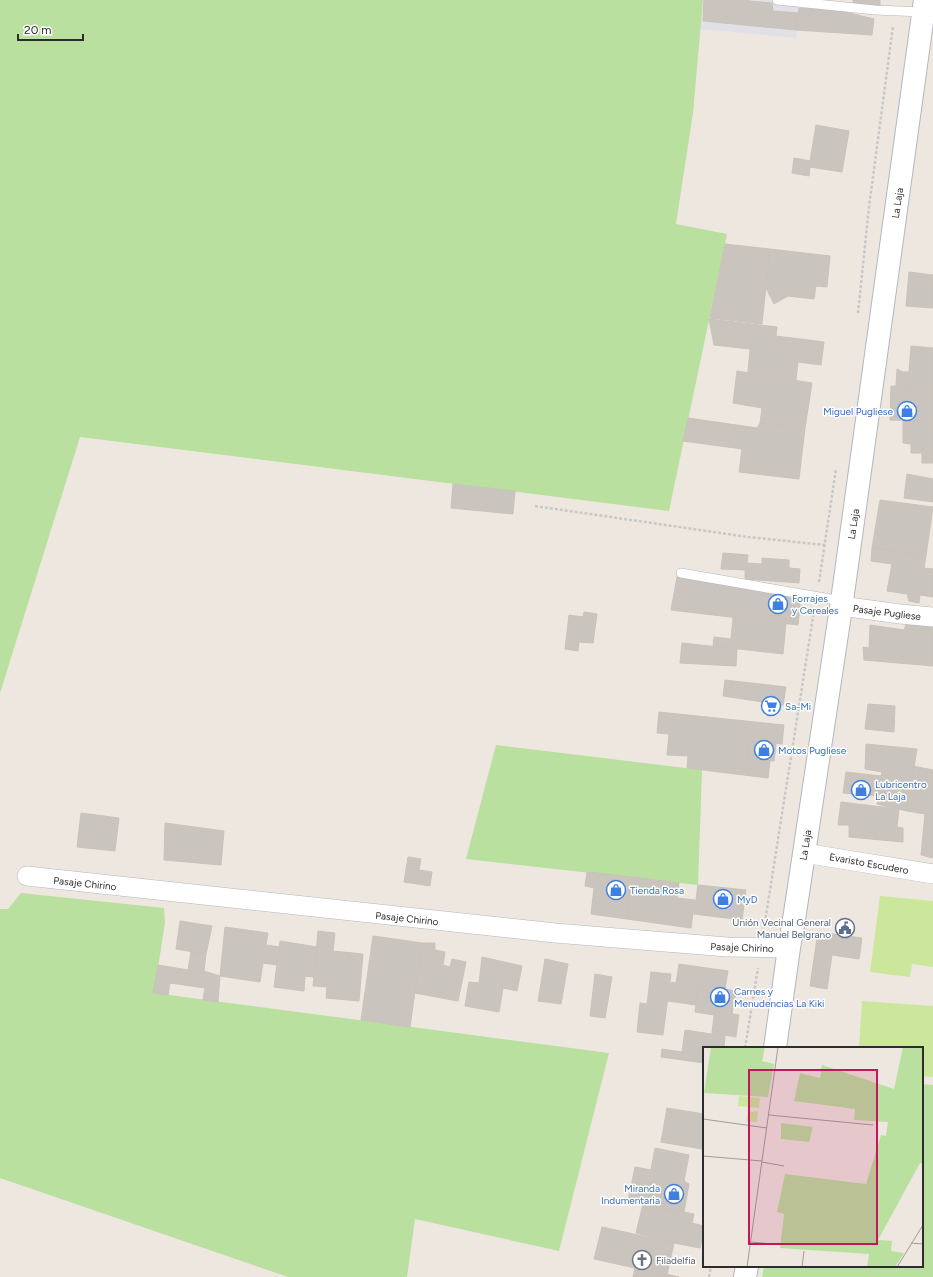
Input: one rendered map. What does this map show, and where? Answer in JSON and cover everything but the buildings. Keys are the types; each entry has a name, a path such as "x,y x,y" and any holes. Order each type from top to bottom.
{"main road":[{"name":"La Laja","path":"775,1047 850,548 924,6"},
{"path":"745,1277 747,1267"}],"street":[{"name":"Pasaje Pugliese","path":"842,603 900,614 933,617"},
{"name":"Evaristo Escudero","path":"804,853 933,874"},
{"name":"Pasaje Chirino","path":"27,876 555,933 727,947 789,948"}],"lane":[{"path":"777,0 896,11 924,6"},
{"path":"681,573 816,596 842,603"}],"path":[{"path":"858,314 869,207 896,11"},
{"path":"745,1047 836,468"},
{"path":"535,506 748,537 850,548"},
{"path":"709,1277 711,1267"}],"shaded area":[{"path":"703,0 799,0 796,38 700,29"}],"green space":[{"path":"0,0 703,0 693,113 676,224 727,234 669,511 80,437 0,693"},
{"path":"496,745 702,770 698,885 466,859"},
{"path":"21,893 164,908 165,923 154,993 609,1053 559,1251 415,1219 407,1277 288,1277 0,1178 0,909 8,909"},
{"path":"880,896 933,901 933,967 912,964 910,977 870,972"},
{"path":"862,1001 933,1006 933,1077 923,1076 923,1047 859,1047"},
{"path":"923,1084 933,1085 933,1277 762,1277 764,1267 923,1267"}],"place":[{"name":"Miguel Pugliese","path":"907,411"},
{"name":"Forrajes y Cereales","path":"778,604"},
{"name":"Sa-Mi","path":"771,706"},
{"name":"Motos Pugliese","path":"764,750"},
{"name":"Lubricentro La Laja","path":"861,790"},
{"name":"Tienda Rosa","path":"616,890"},
{"name":"MyD","path":"723,899"},
{"name":"Unión Vecinal General Manuel Belgrano","path":"845,928"},
{"name":"Carnes y Menudencias La Kiki","path":"720,997"},
{"name":"Miranda Indumentaria","path":"674,1194"},
{"name":"Filadelfia","path":"642,1260"}]}
